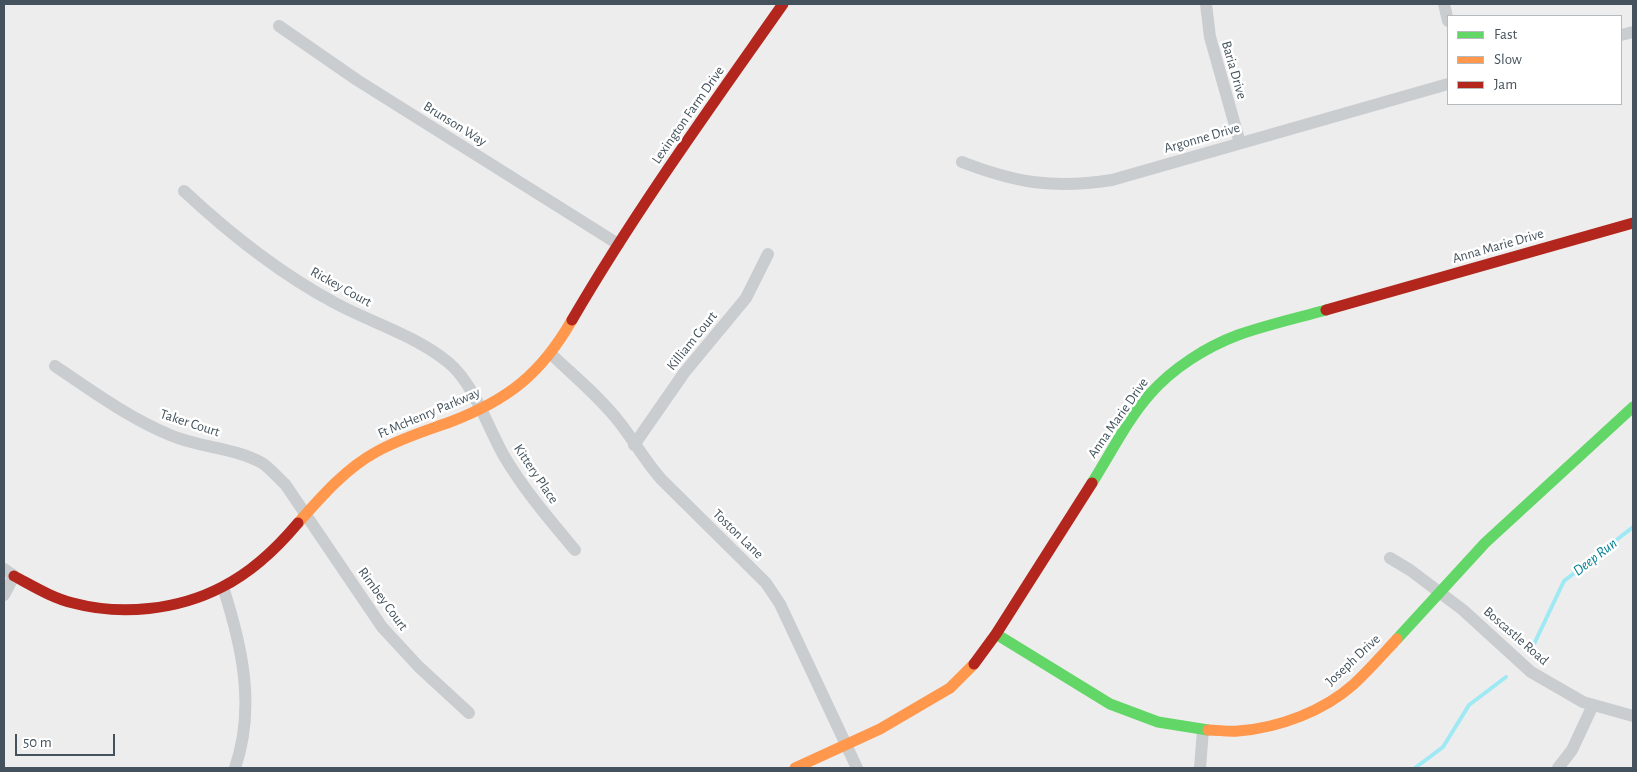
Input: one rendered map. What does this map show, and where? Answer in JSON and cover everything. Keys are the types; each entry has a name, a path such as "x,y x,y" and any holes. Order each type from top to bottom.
{"street":[{"name":"Lexington Farm Drive","path":"618,244 783,4"},
{"name":"Baria Drive","path":"1206,4 1210,37 1240,143"},
{"path":"1444,4 1447,17"},
{"name":"Brunson Way","path":"279,26 357,80 618,244"},
{"name":"Argonne Drive","path":"962,162 991,173 1021,181 1057,185 1112,180 1447,84"},
{"name":"Rickey Court","path":"184,191 215,220 281,270 346,309 436,353 463,378 480,409"},
{"name":"Anna Marie Drive","path":"795,768 880,729 950,688 977,661 1148,396 1178,368 1198,354 1238,335 1633,223"},
{"name":"Ft McHenry Parkway","path":"9,573 53,597 80,604 126,609 175,604 204,595 223,586 239,577 268,555 335,482 364,459 392,444 480,409 510,393 528,378 551,354 618,244"},
{"name":"Killiam Court","path":"634,445 684,374 746,298 768,254"},
{"name":"Toston Lane","path":"551,354 620,422 634,445 660,479 766,583 780,604 857,768"},
{"name":"Taker Court","path":"55,366 146,424 172,436 246,455 264,464 285,484 306,514"},
{"name":"Joseph Drive","path":"996,634 1110,704 1158,722 1203,730 1238,731 1269,726 1299,717 1328,703 1353,685 1486,543 1633,406"},
{"name":"Kittery Place","path":"480,409 510,465 537,505 575,550"},
{"name":"Rimbey Court","path":"306,514 382,627 419,667 469,713"},
{"name":"Boscastle Road","path":"1390,558 1410,570 1464,610 1532,672 1564,692 1592,705 1633,716"},
{"path":"4,595 9,573"},
{"path":"223,586 235,625 242,658 246,695 245,724 235,768"},
{"path":"1558,768 1572,750 1592,705"},
{"path":"1200,768 1203,730"}],"waterway":[{"name":"Deep Run","path":"1534,644 1564,581 1633,527"},
{"name":"Deep Run","path":"1415,768 1443,747 1469,705 1506,677"}],"traffic: fast":[{"path":"1092,483 1142,404 1159,384 1180,367 1202,352 1238,335 1326,310"},
{"path":"1397,639 1485,543 1633,407"},
{"path":"996,634 1110,704 1158,722 1208,730"}],"traffic: slow":[{"path":"298,523 334,484 376,452 394,443 471,414 521,383 548,356 572,320"},
{"path":"1208,730 1234,731 1254,729 1285,722 1315,710 1342,694 1354,684 1397,639"},
{"path":"795,768 880,729 950,688 974,664"}],"traffic: jam":[{"path":"572,320 648,199 783,4"},
{"path":"1326,310 1633,223"},
{"path":"974,664 996,634 1092,483"},
{"path":"14,576 58,598 91,607 130,610 168,606 205,595 244,574 263,559 298,523"}]}
